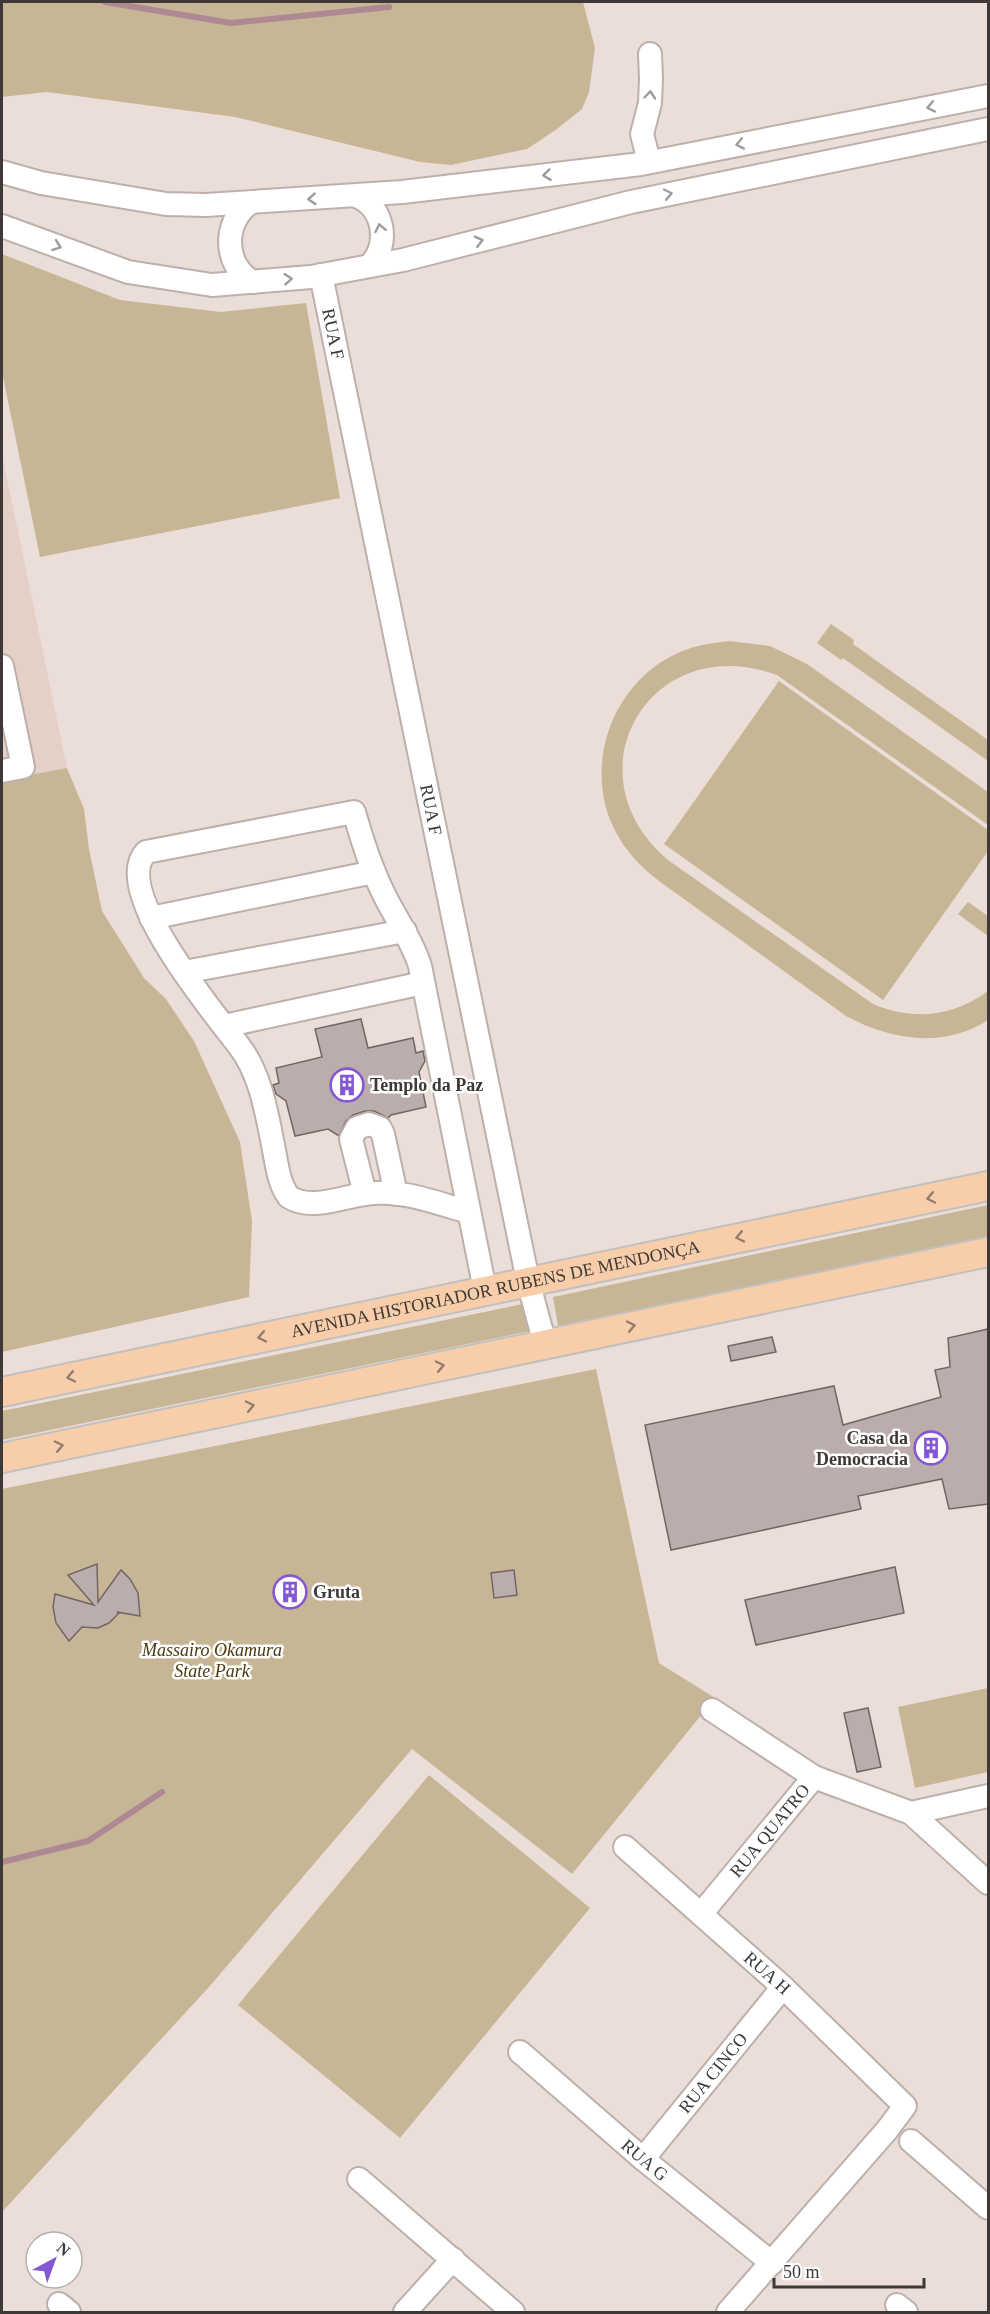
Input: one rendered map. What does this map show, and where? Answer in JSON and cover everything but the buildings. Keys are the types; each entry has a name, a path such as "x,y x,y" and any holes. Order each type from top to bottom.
{"main road":[{"name":"AVENIDA HISTORIADOR RUBENS DE MENDONÇA","path":"2,1392 988,1186"},
{"path":"2,1458 988,1252"}],"street":[{"path":"649,162 642,134 650,103 650,54"},
{"path":"2,172 71,189 166,204 206,205 356,196 649,162 988,96"},
{"path":"2,226 128,272 212,285 254,282 321,275 369,266 631,202 988,129"},
{"path":"356,196 373,208 380,221 382,236 380,250 369,266"},
{"path":"250,203 234,220 230,235 231,252 237,267 254,282"},
{"name":"RUA F","path":"321,275 528,1281 545,1344"},
{"path":"2,666 23,767 2,771"},
{"path":"469,1212 396,1194 364,1194 306,1204 289,1197 281,1181 264,1104 242,1050 184,972 142,899 138,875 140,860 150,850 354,812 374,872 388,903 415,948 485,1290"},
{"path":"151,918 374,872"},
{"path":"184,972 405,930"},
{"path":"224,1026 423,983"},
{"path":"364,1194 351,1139 357,1128 369,1124 380,1128 383,1134 396,1194"},
{"path":"712,1710 814,1778"},
{"name":"RUA QUATRO","path":"701,1914 814,1778 911,1813"},
{"path":"911,1813 988,1796"},
{"path":"911,1813 988,1882"},
{"name":"RUA H","path":"625,1846 783,1987 905,2106 772,2263"},
{"name":"RUA CINCO","path":"643,2159 783,1987"},
{"name":"RUA G","path":"520,2052 643,2159 772,2263"},
{"path":"911,2140 988,2208"},
{"path":"359,2179 513,2313"},
{"path":"405,2313 453,2259"},
{"path":"728,2313 772,2263"}],"shaded area":[{"path":"2,454 67,768 2,780"}],"green space":[{"path":"2,2 583,2 595,48 589,92 582,109 527,149 451,165 420,162 235,117 47,92 2,97"},
{"path":"2,254 120,300 221,312 306,303 340,498 40,557 2,372"},
{"path":"831,624 854,640 853,644 988,740 988,761 843,658 841,660 817,643"},
{"path":"729,641 770,646 807,664 988,792 988,825 777,675 732,666 692,672 660,690 637,718 624,751 624,788 638,825 668,860 873,1004 903,1013 932,1014 961,1006 988,991 988,1020 953,1035 917,1038 881,1031 846,1016 659,881 643,868 623,845 609,817 603,791 602,766 606,740 614,716 627,695 644,676 664,660 693,647"},
{"path":"779,681 988,830 988,851 883,1000 664,844"},
{"path":"67,768 84,809 89,849 102,911 144,978 166,999 194,1041 240,1142 252,1221 249,1297 2,1352 2,780"},
{"path":"968,902 988,916 988,936 958,914"},
{"path":"988,1205 988,1236 558,1326 553,1297"},
{"path":"523,1304 530,1331 2,1440 2,1411"},
{"name":"Massairo Okamura State Park","path":"596,1369 659,1663 715,1698 572,1874 412,1749 209,1987 2,2212 2,1489"},
{"path":"988,1688 988,1772 915,1788 898,1707"},
{"path":"429,1775 590,1908 400,2138 238,2005"}],"waterway":[{"path":"105,2 231,23 389,7"},
{"path":"2,1862 88,1841 162,1792"}],"place":[{"name":"Templo da Paz","path":"347,1085"},
{"name":"Casa da Democracia","path":"931,1448"},
{"name":"Gruta","path":"290,1592"}]}
